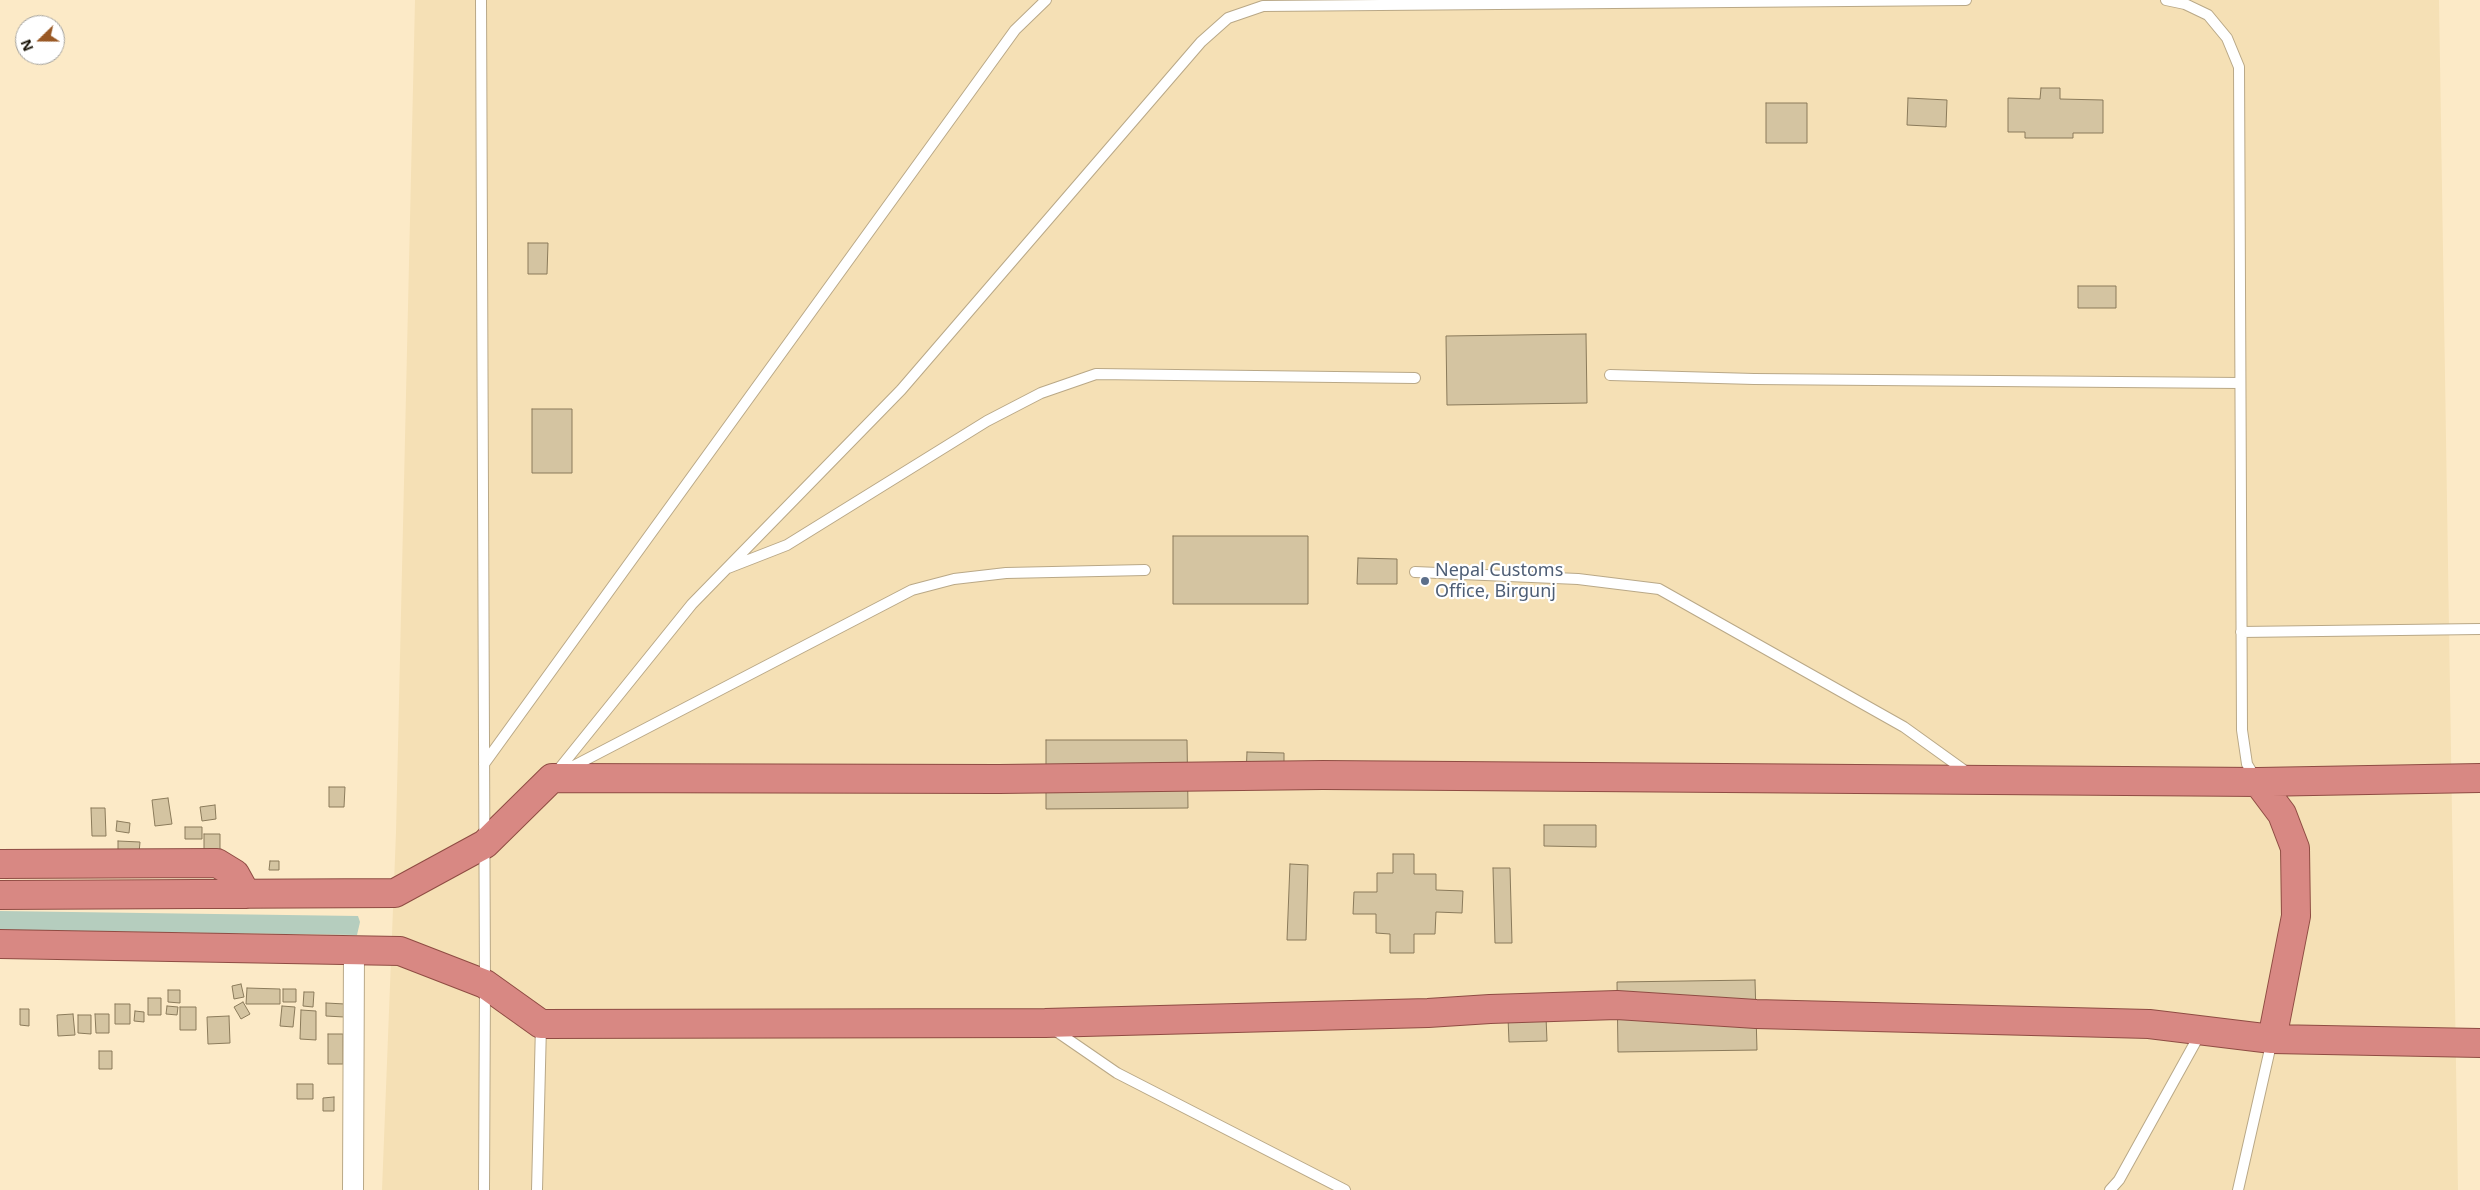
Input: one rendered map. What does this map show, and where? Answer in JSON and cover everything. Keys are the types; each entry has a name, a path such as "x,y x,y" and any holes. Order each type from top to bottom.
{"highway":[{"path":"0,895 395,893 485,844 552,778 999,779 1324,775 1619,779 1975,778 2258,782 2480,778"},
{"path":"2258,782 2282,814 2294,848 2296,916 2272,1039"},
{"path":"0,864 217,863 236,874 246,894"},
{"path":"0,944 400,951 485,984 541,1024 1045,1023 1428,1013 1617,1005 1756,1014 2149,1024 2203,1029 2272,1039 2480,1044"}],"street":[{"path":"353,1190 354,950"}],"lane":[{"path":"481,0 485,844 484,1190"},
{"path":"484,764 1015,30 1046,0"},
{"path":"552,778 692,604 901,390 1200,42 1228,18 1263,6 1966,0"},
{"path":"2166,0 2185,4 2208,15 2227,38 2239,67 2242,730 2248,764 2258,782"},
{"path":"725,570 787,545 994,417 1041,393 1096,374 1415,378"},
{"path":"1610,375 1754,379 2240,383"},
{"path":"552,778 912,590 954,579 1006,573 1145,570"},
{"path":"1415,572 1578,579 1659,589 1904,727 1975,778"},
{"path":"2241,632 2480,629"},
{"path":"1045,1023 1117,1073 1345,1190"},
{"path":"537,1190 541,1024"},
{"path":"2110,1190 2119,1180 2203,1029"},
{"path":"2238,1190 2272,1039"}],"shaded area":[{"name":"Nepal Customs Office, Birgunj","path":"415,0 2439,0 2458,1190 382,1190 396,832"}],"green space":[{"path":"0,911 358,916 360,922 357,935 0,930"}],"building":[{"path":"2041,88 2060,88 2060,99 2103,100 2103,133 2073,133 2073,138 2025,138 2025,132 2008,132 2008,98 2040,99"},
{"path":"1908,98 1947,100 1946,127 1907,125"},
{"path":"1766,103 1807,103 1807,143 1766,143"},
{"path":"528,243 548,243 547,274 528,274"},
{"path":"2078,286 2116,286 2116,308 2078,308"},
{"path":"1586,334 1587,403 1447,405 1446,336"},
{"path":"532,409 572,409 572,473 532,473"},
{"path":"1173,536 1308,536 1308,604 1173,604"},
{"path":"1358,558 1397,559 1397,584 1357,584"},
{"path":"1046,740 1187,740 1188,808 1046,809"},
{"path":"1247,752 1284,753 1284,777 1246,776"},
{"path":"329,787 345,787 344,807 329,807"},
{"path":"168,798 172,824 155,826 152,800"},
{"path":"215,805 216,819 202,821 200,807"},
{"path":"91,808 105,808 106,836 92,836"},
{"path":"117,821 130,823 129,833 116,831"},
{"path":"1544,825 1596,825 1596,847 1544,846"},
{"path":"185,827 202,827 202,839 185,839"},
{"path":"204,834 220,834 220,851 204,850"},
{"path":"118,841 140,842 139,853 118,852"},
{"path":"1393,854 1414,854 1414,874 1436,874 1436,890 1463,891 1462,913 1436,912 1435,934 1414,934 1414,953 1390,953 1390,934 1376,933 1376,914 1353,914 1354,892 1377,892 1377,873 1393,873"},
{"path":"270,861 279,861 279,870 269,870"},
{"path":"1290,864 1308,865 1306,940 1287,940"},
{"path":"1493,868 1510,868 1512,943 1495,943"},
{"path":"1755,980 1757,1050 1618,1052 1617,982"},
{"path":"241,984 244,997 234,999 232,986"},
{"path":"247,988 280,989 280,1004 246,1004"},
{"path":"283,989 296,989 296,1002 283,1002"},
{"path":"168,990 180,990 180,1003 168,1002"},
{"path":"304,992 314,992 313,1007 303,1006"},
{"path":"148,998 161,998 161,1015 148,1015"},
{"path":"243,1002 250,1014 241,1019 234,1007"},
{"path":"326,1003 345,1004 344,1017 326,1016"},
{"path":"115,1004 130,1004 130,1024 115,1024"},
{"path":"167,1006 178,1007 177,1015 166,1014"},
{"path":"282,1006 295,1007 293,1027 280,1026"},
{"path":"180,1007 196,1007 196,1030 180,1030"},
{"path":"20,1009 29,1009 29,1026 20,1025"},
{"path":"301,1010 316,1011 316,1040 300,1039"},
{"path":"135,1011 144,1012 144,1022 134,1021"},
{"path":"73,1014 75,1035 58,1036 57,1015"},
{"path":"95,1014 109,1014 109,1033 96,1033"},
{"path":"78,1015 91,1015 91,1034 78,1033"},
{"path":"229,1016 230,1043 208,1044 207,1017"},
{"path":"1508,1017 1546,1017 1547,1041 1509,1042"},
{"path":"328,1034 343,1034 343,1064 328,1064"},
{"path":"99,1051 112,1051 112,1069 99,1069"},
{"path":"297,1084 313,1084 313,1099 297,1099"},
{"path":"334,1097 334,1111 323,1111 323,1098"}],"place":[{"name":"Nepal Customs Office, Birgunj","path":"1425,581"}]}
